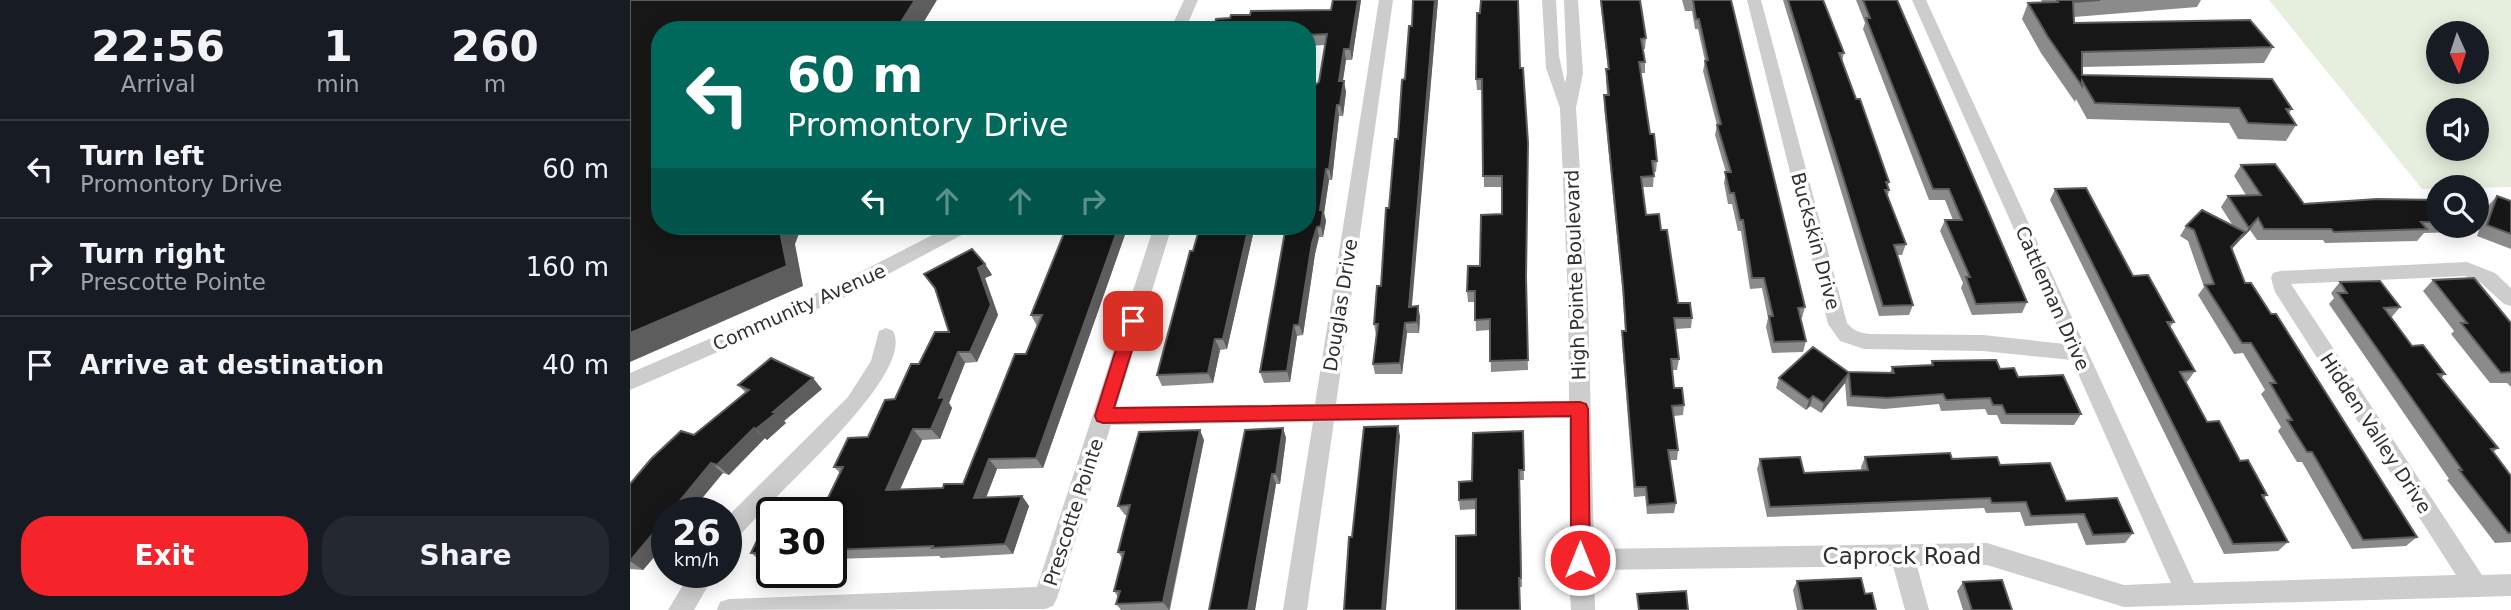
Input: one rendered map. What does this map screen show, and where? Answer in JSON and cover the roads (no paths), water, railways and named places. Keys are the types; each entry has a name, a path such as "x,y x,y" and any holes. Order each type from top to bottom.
{"street":[{"path":"1181,21 1191,0"},
{"name":"Douglas Drive","path":"1295,610 1386,0"},
{"name":"High Pointe Boulevard","path":"1549,0 1551,65 1556,85 1568,108"},
{"name":"High Pointe Boulevard","path":"1571,0 1576,73 1568,108 1578,299 1580,560 1583,610"},
{"name":"Buckskin Drive","path":"1754,0 1838,324 1843,333 1857,341 1983,343 2077,353"},
{"name":"Cattleman Drive","path":"1919,0 2188,595"},
{"name":"Community Avenue","path":"630,382 840,291 948,235"},
{"name":"Prescotte Pointe","path":"729,610 1045,598 1160,235"},
{"name":"Hidden Valley Drive","path":"2476,586 2282,288 2280,278 2467,269 2488,278 2511,299"},
{"path":"742,517 855,403 881,363 886,336"},
{"path":"1103,416 1580,409"},
{"name":"Caprock Road","path":"1580,560 1987,554 2124,596 2511,585"},
{"path":"1902,555 1917,610"},
{"path":"680,610 694,588"}]}
